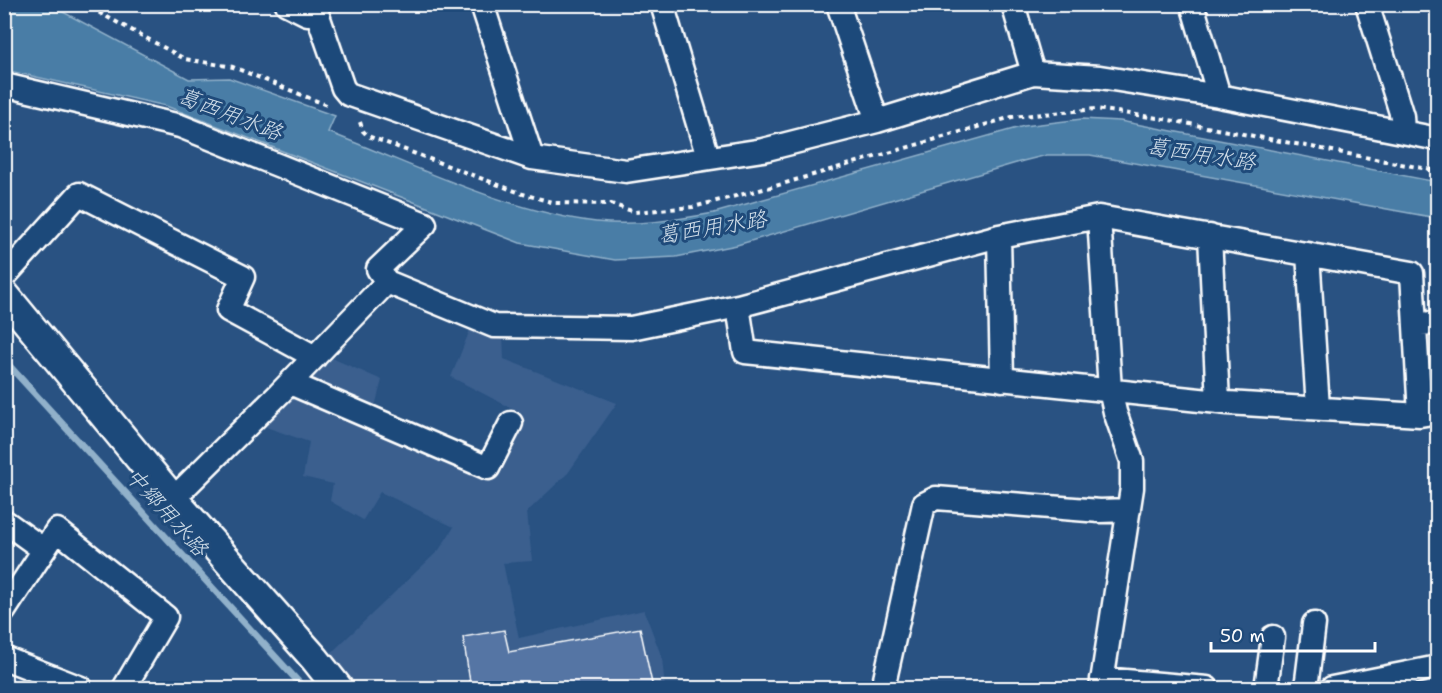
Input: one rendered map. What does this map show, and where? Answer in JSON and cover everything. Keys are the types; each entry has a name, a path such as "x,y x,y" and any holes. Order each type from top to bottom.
{"main road":[{"path":"4,294 172,499 338,688"}],"street":[{"path":"287,4 307,14 316,9 343,88 348,94 532,158 626,171 763,150 877,121 1033,73 1100,77 1219,96 1437,139"},
{"path":"482,4 532,158"},
{"path":"662,4 708,157"},
{"path":"838,4 877,121"},
{"path":"1013,4 1033,73"},
{"path":"1192,4 1219,96"},
{"path":"1367,4 1402,116 1403,132"},
{"path":"4,85 180,126 425,224 378,268 387,282 494,326 631,328 738,306 999,236 1099,217 1412,273 1426,324 1429,413 1218,402 745,352 738,306"},
{"path":"4,277 79,194 243,277 228,310 315,357"},
{"path":"1099,217 1110,390 1132,461 1129,510 1101,684 1207,688"},
{"path":"999,236 1002,380"},
{"path":"1210,236 1218,402"},
{"path":"1308,254 1317,408"},
{"path":"172,499 290,383 387,282"},
{"path":"290,383 488,468 511,423"},
{"path":"883,688 924,504 936,498 1100,511 1129,510"},
{"path":"4,521 44,550"},
{"path":"4,611 57,530 166,617 124,688"},
{"path":"1306,688 1314,624"},
{"path":"1266,688 1273,637"},
{"path":"4,658 81,688"},
{"path":"1332,688 1437,668"}],"path":[{"path":"83,4 185,59 233,67 337,109"},
{"path":"358,118 363,131 368,136 523,194 555,203 590,206 611,204 635,212 683,208 713,202 1012,117 1096,109 1164,119 1437,171"}],"shaded area":[{"path":"472,325 503,334 504,359 617,403 568,473 527,512 532,561 503,563 519,638 644,610 662,658 665,688 357,688 330,654 439,550 454,527 380,492 363,520 330,501 333,484 303,477 309,442 266,427 327,356 382,380 372,418 485,477 523,414 451,377"}],"water":[{"name":"葛西用水路","path":"4,5 50,5 189,79 229,78 335,116 328,132 460,185 528,208 596,222 641,223 714,213 1024,126 1082,119 1120,121 1437,182 1437,218 1090,155 1047,155 737,245 676,257 615,260 520,243 166,106 5,70"}],"building":[{"path":"640,628 653,688 471,688 463,637 504,630 509,652"}],"waterway":[{"name":"中郷用水路","path":"4,360 304,688"}]}
